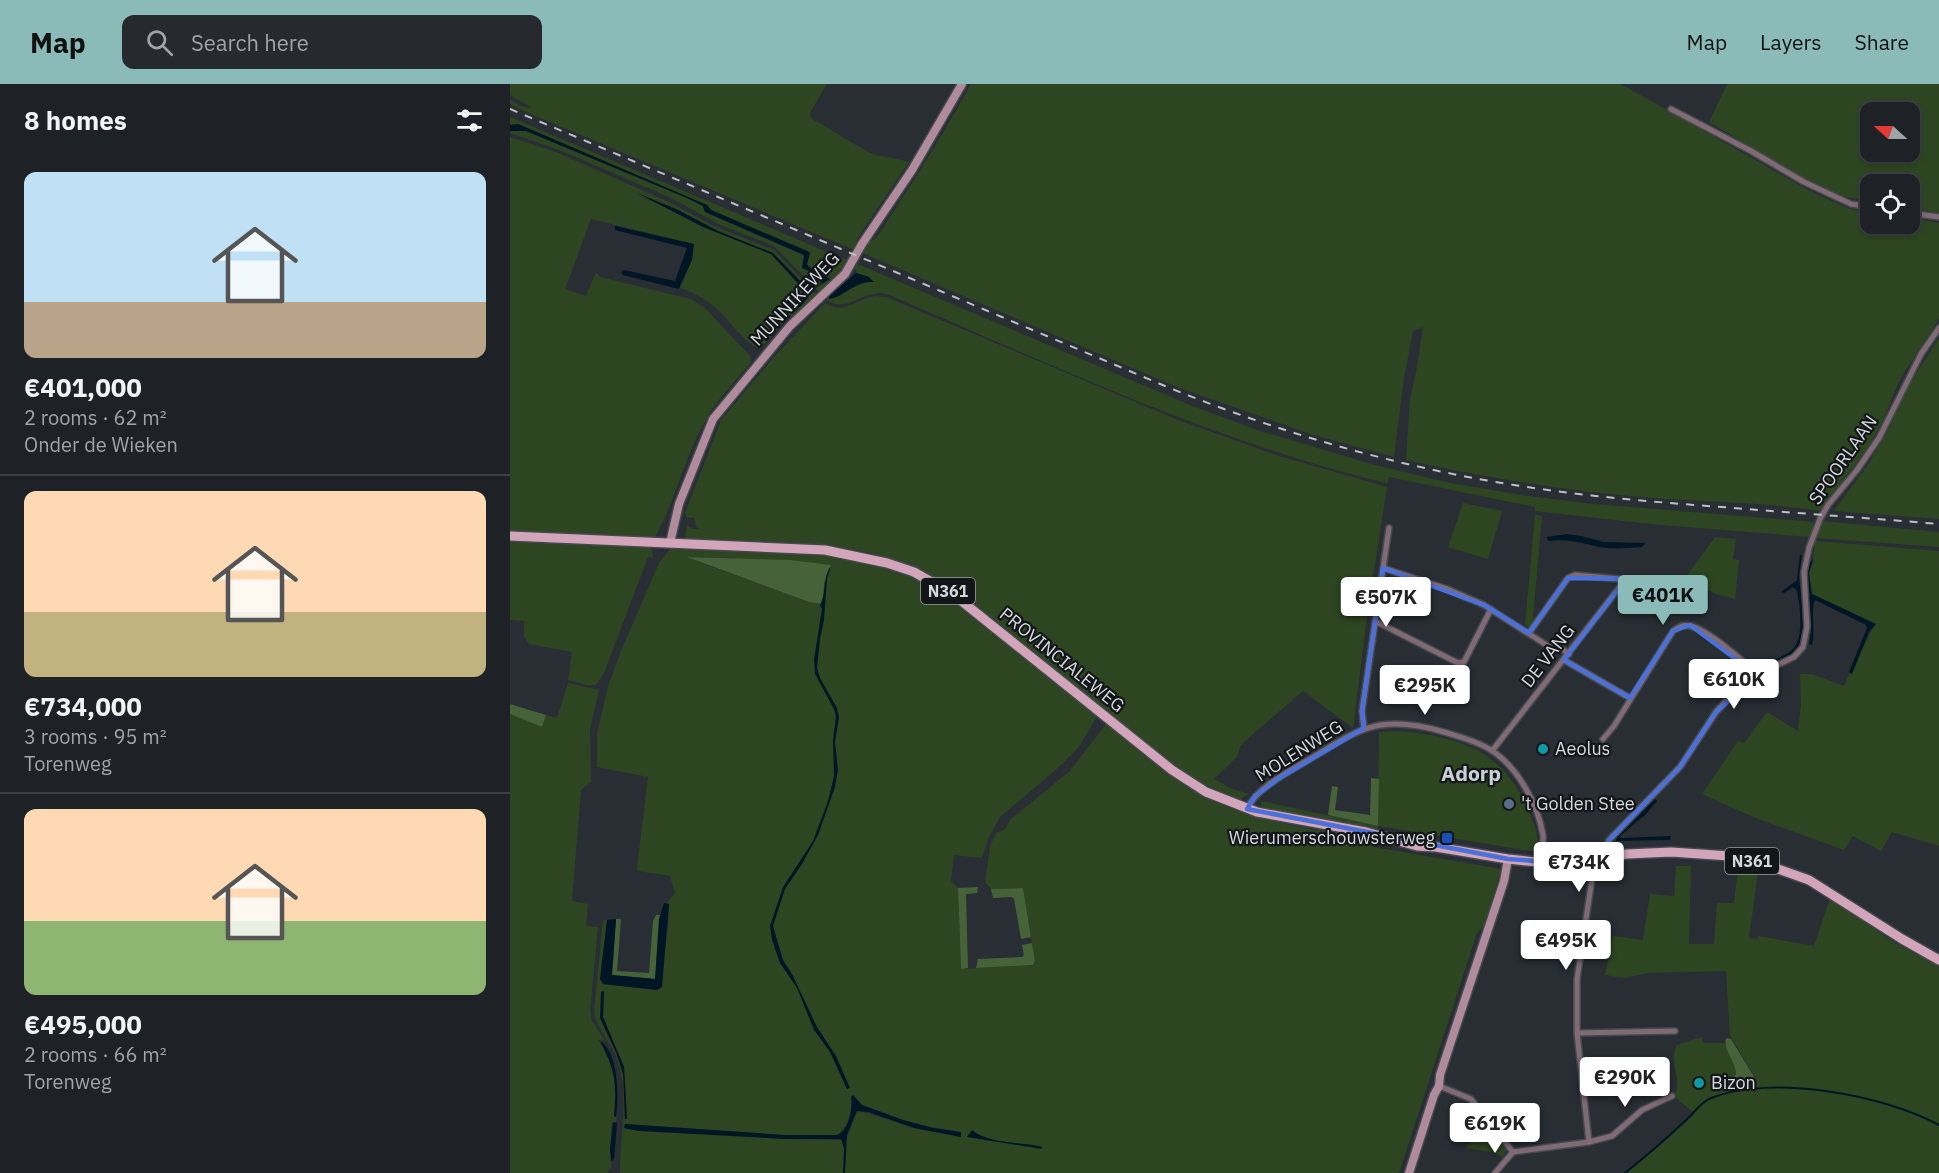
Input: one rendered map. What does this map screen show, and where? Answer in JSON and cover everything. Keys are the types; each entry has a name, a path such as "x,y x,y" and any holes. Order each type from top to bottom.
{"main road":[{"name":"PROVINCIALEWEG","path":"510,536 825,550 859,556 914,572 954,594 1181,777 1206,792 1247,809 1366,832 1396,835 1436,847 1508,859 1570,862 1652,852 1730,856 1764,864 1809,880 1939,960"}],"street":[{"name":"MUNNIKEWEG","path":"670,543 679,504 713,419 790,326 845,274 862,244 912,170 962,84"},
{"path":"1671,109 1804,182 1851,204 1860,205"},
{"path":"1920,214 1939,217"},
{"name":"SPOORLAAN","path":"1606,857 1606,846 1609,840 1680,767 1716,712 1738,688 1757,675 1791,660 1803,647 1807,627 1804,572 1809,549 1820,519 1878,438 1920,354 1939,328"},
{"path":"1364,728 1362,711 1389,528"},
{"path":"1383,568 1447,589 1491,609 1548,646 1562,649 1569,654"},
{"name":"DE VANG","path":"1529,633 1568,578 1575,575 1653,582"},
{"name":"DE VANG","path":"1492,751 1626,579"},
{"path":"1375,621 1458,663 1464,662 1491,609"},
{"path":"1603,738 1614,726 1673,631 1681,626 1690,625 1714,639 1750,666 1757,675"},
{"path":"1564,660 1630,698"},
{"name":"MOLENWEG","path":"1247,809 1255,796 1281,777 1364,728 1403,724 1433,729 1471,740 1492,751 1515,774 1535,807 1543,837 1540,862"},
{"path":"1408,1173 1439,1086 1440,1076 1504,880 1508,859"},
{"path":"1589,1142 1577,1033 1577,974 1595,859"},
{"path":"1577,1033 1675,1031"},
{"path":"1439,1086 1471,1099 1513,1152"},
{"path":"1495,1173 1513,1152 1589,1142 1611,1136 1642,1110 1672,1096"}],"highlighted area":[{"path":"1383,568 1484,605 1529,633 1568,578 1626,579 1564,660 1630,698 1673,631 1690,625 1757,675 1716,712 1680,767 1609,840 1606,857 1562,863 1508,859 1247,809 1255,796 1281,777 1364,728 1362,711"}],"green space":[{"path":"510,84 827,84 811,111 810,116 814,120 868,152 909,162 858,237 854,250 519,109 510,104 510,99 519,105 531,107 510,95"},
{"path":"971,84 1621,84 1817,195 1860,210 1860,234 1920,234 1920,220 1939,223 1939,319 1900,379 1882,423 1864,453 1820,511 1589,492 1467,473 1406,460 1410,398 1423,327 1413,331 1404,378 1394,457 1310,434 1177,387 860,252 879,234"},
{"path":"1727,84 1939,84 1939,214 1920,210 1920,174 1860,174 1860,199 1832,192 1709,122"},
{"path":"510,117 849,260 839,275 820,293 774,246 721,225 669,197 557,149 510,133 510,131 526,131 687,198 703,206 704,211 803,255 805,257 802,266 823,277 824,280 819,284 821,285 831,278 807,265 810,252 711,210 707,205 518,124 510,125"},
{"path":"510,137 556,152 671,203 714,226 774,250 817,295 794,318 790,315 760,349 742,336 713,305 700,296 679,287 692,260 694,244 591,219 565,289 586,296 596,272 600,277 691,299 706,309 750,356 751,362 708,416 654,539 510,533","holes":["637,195 676,209 718,231 773,253 809,293 808,298 792,314 791,312 806,297 806,292 771,254 703,227"]},
{"path":"855,263 1190,405 1257,430 1375,465 1450,483 1527,496 1594,504 1814,522 1810,537 1650,524 1535,511 1535,507 1389,477 1387,483 1323,466 1196,424 1071,374 887,294 871,294 843,304 835,304 827,300 866,282 869,277 856,273"},
{"path":"876,296 886,297 1178,420 1279,456 1387,487 1353,728 1303,691 1245,741 1237,757 1214,779 1230,788 1249,794 1239,800 1207,785 1178,767 983,612 946,585 917,568 879,556 825,546 685,539 687,525 693,529 699,529 696,527 694,518 686,517 685,513 721,420 774,357 825,303 839,308"},
{"path":"1939,338 1939,519 1834,511 1869,463 1910,383"},
{"path":"1463,503 1502,511 1488,559 1448,547"},
{"path":"1535,515 1542,516 1532,629 1525,625"},
{"path":"1822,521 1939,532 1939,547 1816,538"},
{"path":"1715,537 1736,539 1733,559 1739,560 1735,599 1716,594 1691,582 1688,574"},
{"path":"510,539 652,550 653,558 648,557 604,673 596,685 568,680 572,652 529,644 524,636 524,621 510,620"},
{"path":"1815,541 1939,551 1939,846 1892,832 1881,851 1853,836 1844,850 1753,817 1702,794 1738,741 1744,743 1767,712 1798,731 1801,706 1800,674 1811,674 1844,686 1876,624 1812,594 1809,573 1814,561"},
{"path":"670,549 784,550 840,556 895,570 930,586 962,607 1097,716 1079,747 1000,817 989,837 982,858 954,855 951,881 958,888 961,969 1033,965 1035,961 1023,888 991,889 985,882 990,846 996,833 1005,829 1011,819 1070,771 1106,724 1182,784 1215,802 1282,823 1376,840 1374,847 1501,869 1485,925 1477,933 1399,1173 620,1173 623,1103 621,1076 616,1055 598,1025 594,1012 603,920 607,920 600,979 603,984 657,990 668,929 669,905 667,903 675,893 670,876 638,871 637,868 648,777 597,767 597,734 608,686 659,563","holes":["689,557 734,558 809,602 696,561","604,992 603,1017 624,1067 627,1118 625,1118 622,1067 600,1018","853,1095 862,1105 915,1124 961,1132 960,1137 914,1128 860,1111 856,1112 847,1138 843,1140 785,1139 625,1129 625,1124 785,1135 837,1135 845,1128"]},
{"path":"687,557 790,560 831,565 824,583 823,604 809,602"},
{"path":"568,683 599,690 590,729 591,782 581,790 572,901 588,904 586,926 598,927 590,1011 592,1021 604,1039 601,1040 613,1070 616,1091 614,1116 616,1122 612,1123 611,1135 611,1169 608,1173 510,1173 510,714 542,727 546,715 557,718"},
{"path":"510,704 546,715 542,727 510,714"},
{"path":"1379,732 1407,732 1438,736 1468,746 1491,759 1509,776 1522,798 1536,832 1537,852 1379,826 1377,830 1261,809 1261,801 1378,826"},
{"path":"1371,778 1379,779 1378,826 1328,815 1332,786 1338,787 1335,810 1370,815"},
{"path":"1676,866 1691,866 1689,944 1714,944 1717,903 1734,903 1738,867 1758,872 1749,938 1757,939 1759,936 1814,946 1830,898 1895,943 1939,966 1939,1173 1625,1173 1687,1120 1693,1112 1674,1096 1677,1084 1674,1051 1677,1045 1702,1037 1703,1043 1725,1043 1736,1068 1736,1074 1722,1086 1756,1079 1730,1035 1726,971 1647,973 1624,978 1605,975 1613,936 1643,940 1650,894 1674,896"},
{"path":"978,887 977,893 966,894 968,968 961,969 958,888"},
{"path":"1023,888 1031,937 1021,939 1014,899 1012,897 993,898 991,889"},
{"path":"656,915 661,915 655,979 612,975 616,919 621,919 617,971 649,973 653,921"},
{"path":"1032,943 1035,961 1033,965 976,968 978,959 1022,957 1024,955 1022,945"},
{"path":"1726,1038 1731,1039 1756,1080 1722,1086 1723,1080 1731,1079 1736,1074 1726,1047"},
{"path":"1489,1128 1506,1150 1503,1157 1492,1152 1465,1148"}],"water":[{"path":"518,124 707,205 711,210 807,251 810,253 807,264 809,267 830,279 820,285 823,277 802,268 804,255 705,212 703,206 687,198 526,131 510,131 510,125"},
{"path":"637,193 676,209 718,231 773,253 807,288 808,296 792,314 791,312 806,297 806,292 771,254 703,227"},
{"path":"615,226 694,244 692,260 679,289 623,275 621,272 624,270 675,281 687,248 615,230"},
{"path":"856,273 869,277 874,282 855,286 829,299 829,296"},
{"path":"1567,534 1604,542 1646,543 1642,547 1612,548 1572,541 1548,541 1547,537"},
{"path":"1800,554 1802,556 1799,576 1804,626 1801,642 1792,655 1762,668 1761,665 1791,651 1798,639 1800,622 1797,591 1793,587 1784,593 1781,592 1797,580"},
{"path":"1813,559 1809,573 1812,594 1876,624 1869,632 1852,674 1849,672 1867,628 1866,625 1815,600 1813,639 1812,645 1809,644 1811,623 1806,579"},
{"path":"831,566 827,579 817,668 837,708 839,717 835,742 838,770 835,787 818,835 785,889 773,926 783,960 817,1027 836,1056 850,1088 847,1089 830,1052 814,1030 797,988 780,963 770,926 783,887 813,841 828,801 834,776 833,740 836,716 815,674 814,659 822,609 820,605 826,575"},
{"path":"1655,799 1657,801 1645,815 1620,838 1671,836 1670,840 1616,841 1617,836"},
{"path":"664,903 669,904 662,987 657,990 603,984 600,979 607,920 616,919 612,975 655,979 659,919"},
{"path":"604,991 603,1017 624,1067 627,1119 625,1119 623,1074 616,1052 600,1018 601,992"},
{"path":"599,1040 611,1054 614,1064 617,1087 616,1117 614,1116 614,1076 609,1059"},
{"path":"853,1095 862,1105 903,1120 961,1132 961,1137 914,1128 869,1112 857,1111 847,1135 845,1173 843,1173 844,1148 841,1139 785,1139 639,1131 624,1128 625,1124 785,1135 837,1135 847,1124"},
{"path":"613,1122 617,1123 614,1159 611,1161 610,1149"},
{"path":"972,1130 994,1140 1038,1146 1042,1149 967,1137"}],"waterway":[{"path":"1625,1173 1688,1119 1703,1103 1711,1098 1736,1091 1764,1088 1827,1091 1889,1105 1939,1125"}],"railway":[{"path":"510,109 1165,386 1207,403 1336,446 1469,477 1566,492 1670,503 1939,524"}],"place":[{"name":"Aeolus","path":"1543,749"},
{"name":"'t Golden Stee","path":"1509,804"},
{"name":"Wierumerschouwsterweg","path":"1447,838"},
{"name":"Bizon","path":"1699,1083"}],"district":[{"name":"Adorp","path":"1471,774"}]}
